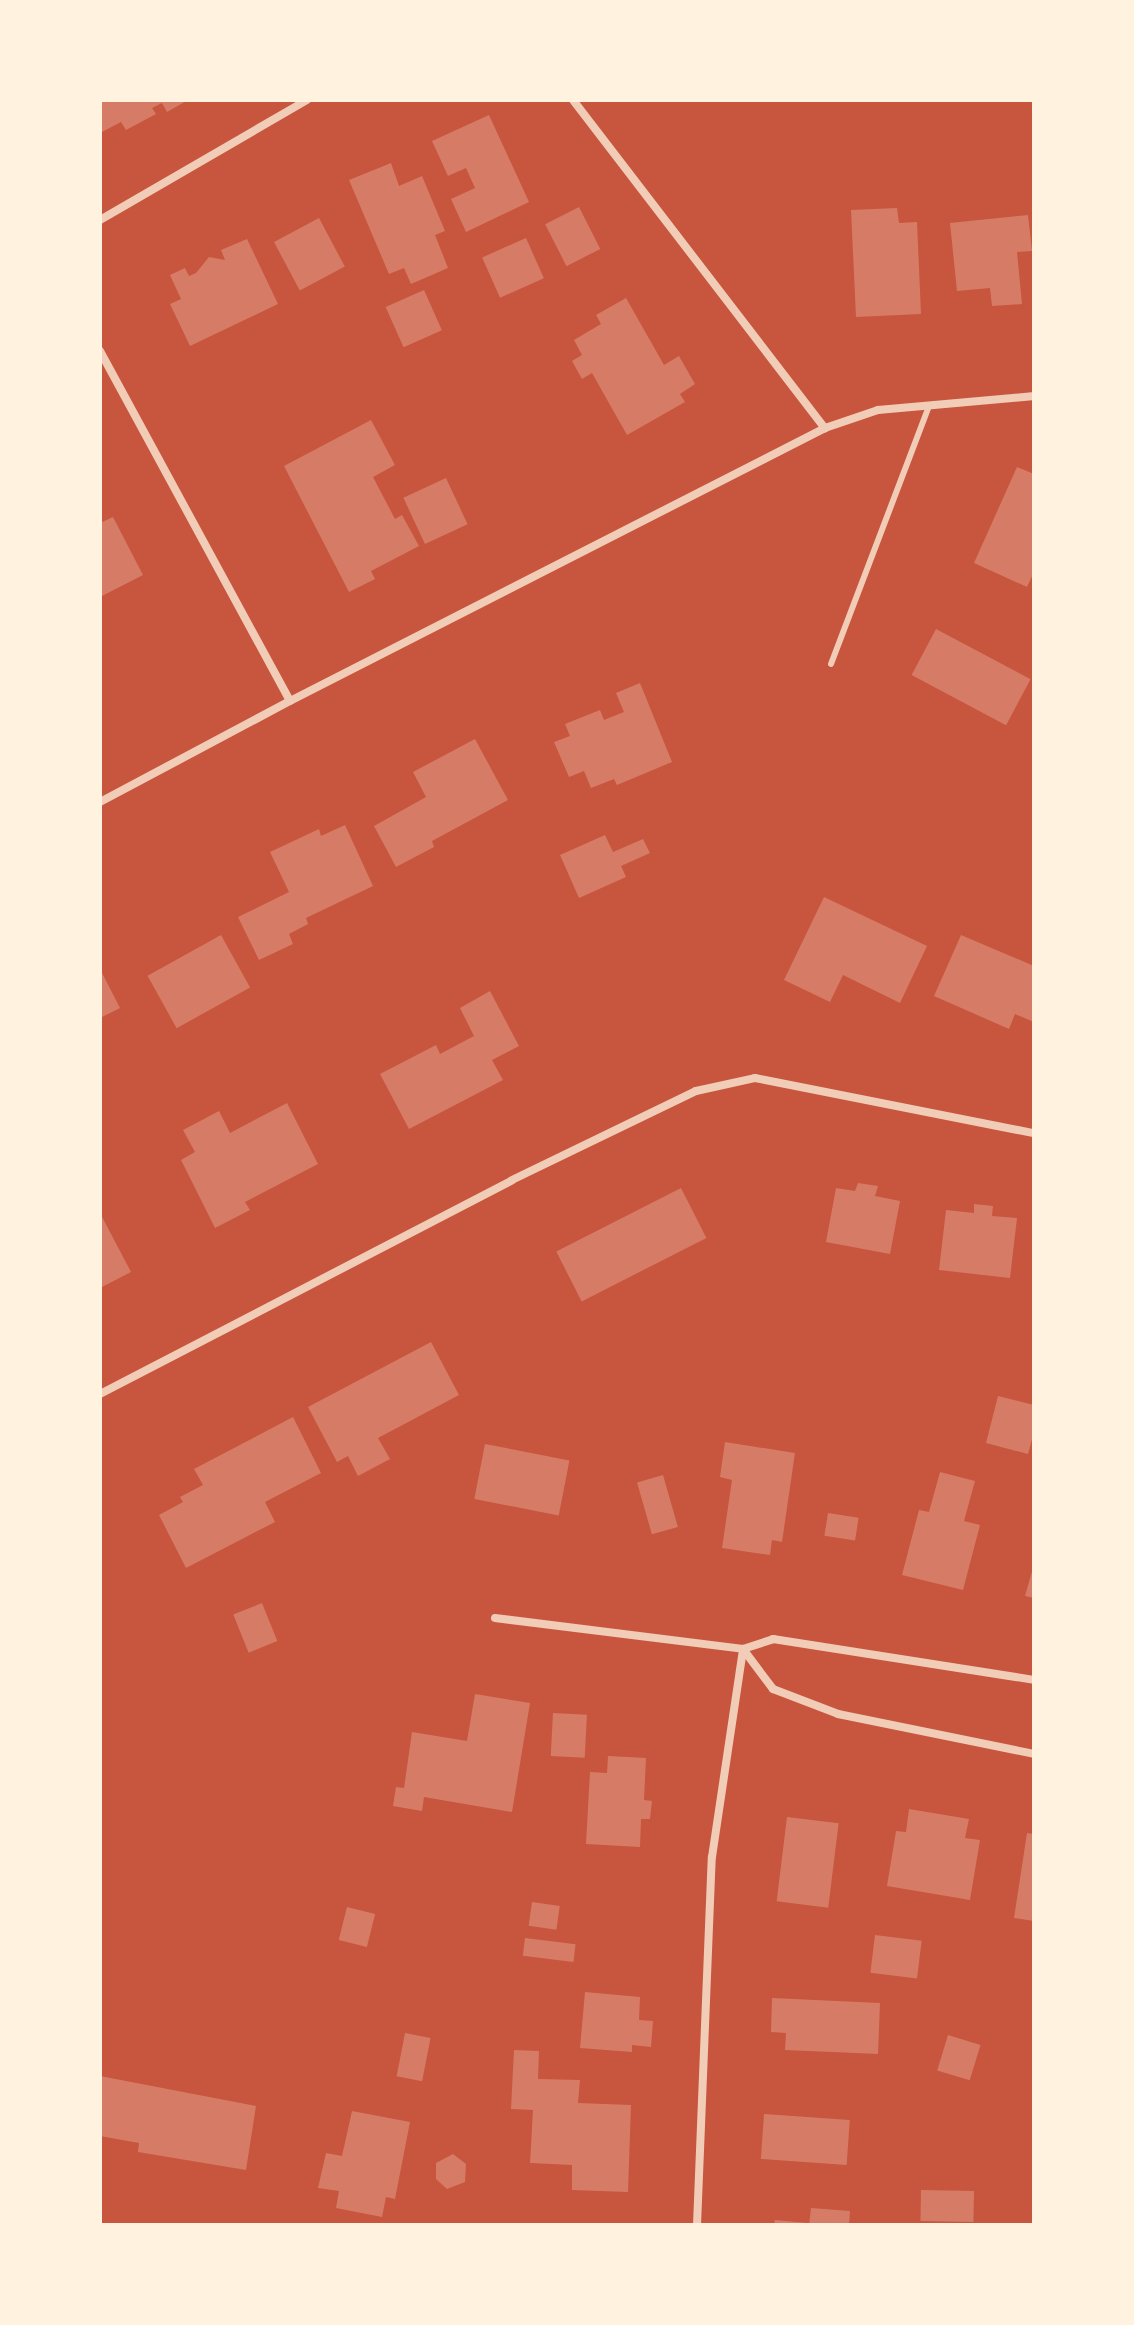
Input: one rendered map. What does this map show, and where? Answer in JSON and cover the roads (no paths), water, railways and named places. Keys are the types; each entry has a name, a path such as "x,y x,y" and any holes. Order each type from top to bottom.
{"street":[{"path":"100,220 307,100"},
{"path":"573,100 825,428"},
{"path":"100,351 290,701"},
{"path":"100,802 290,701 825,428 878,410 1034,396"},
{"path":"100,1394 498,1187 696,1091 755,1078 1034,1133"},
{"path":"495,1618 743,1649 773,1639 1034,1680"},
{"path":"743,1649 773,1689 838,1714 1034,1754"},
{"path":"697,2225 712,1857 743,1649"}],"lane":[{"path":"831,664 929,406"}]}
